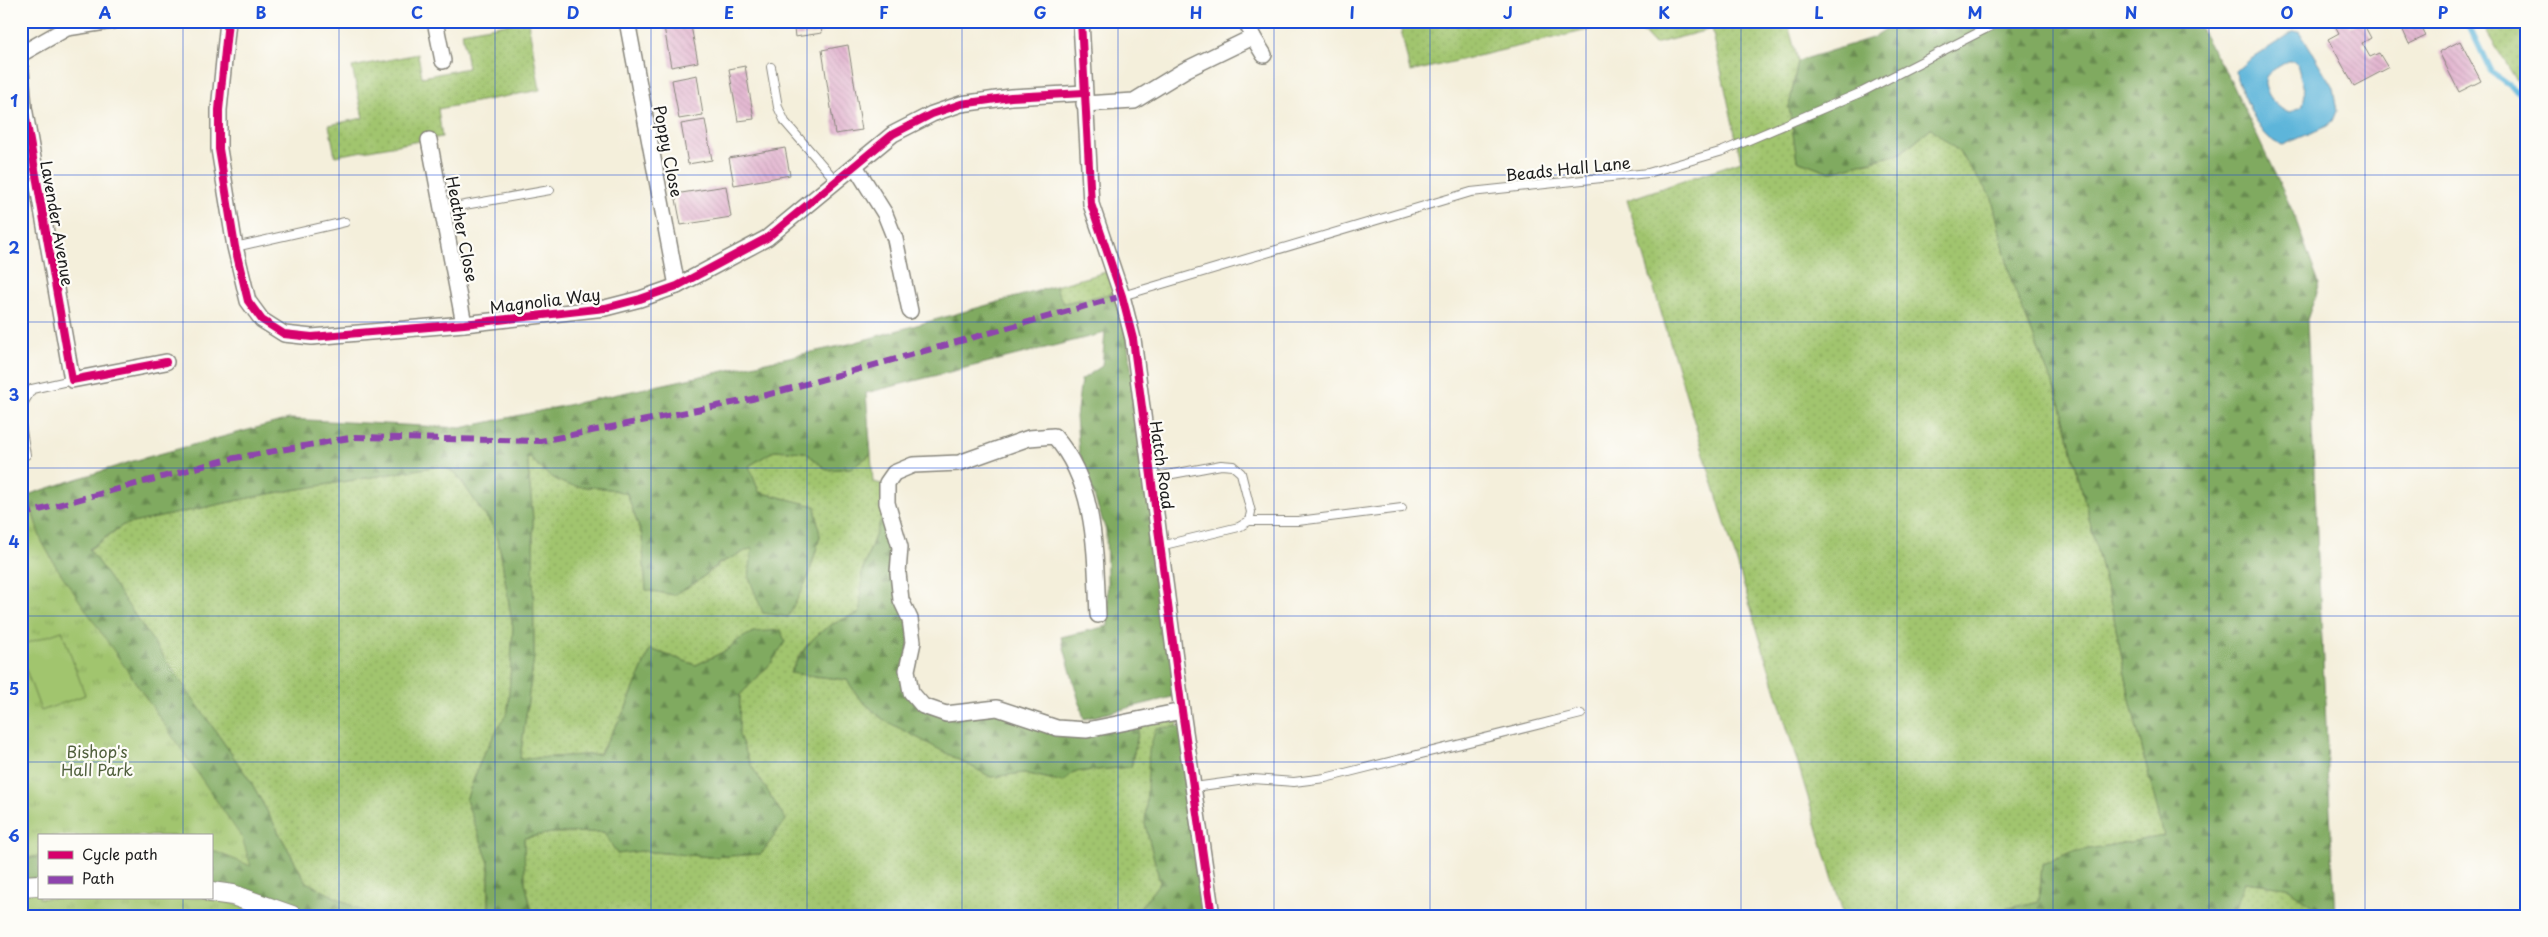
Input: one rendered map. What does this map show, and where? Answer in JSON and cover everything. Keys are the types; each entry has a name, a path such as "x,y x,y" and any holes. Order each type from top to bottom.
{"street":[{"path":"21,54 67,28 112,21"},
{"name":"Magnolia Way","path":"228,21 219,110 219,149 235,247 248,301 262,320 284,334 312,337 464,324 605,308 640,299 677,286 766,238 901,128 954,106 1011,97 1134,101 1185,70 1253,37"},
{"path":"436,21 443,61"},
{"name":"Poppy Close","path":"627,21 677,286"},
{"name":"Hatch Road","path":"1081,21 1091,204 1122,296 1133,339 1182,710 1212,916"},
{"path":"1246,21 1264,55"},
{"name":"Lavender Avenue","path":"21,70 24,107 72,380"},
{"name":"Heather Close","path":"428,140 464,324"},
{"path":"855,166 885,214 895,239 910,311"},
{"path":"72,380 166,362"},
{"path":"1098,615 1095,557 1088,497 1066,450 1054,436 1029,438 958,463 913,465 894,473 887,483 887,503 900,547 898,573 901,600 910,619 913,642 908,670 911,692 922,706 946,714 997,708 1057,728 1087,730 1182,710"},
{"path":"21,886 38,885"},
{"path":"212,892 233,895 292,916"}],"lane":[{"name":"Beads Hall Lane","path":"1122,296 1471,192 1648,173 1723,151 1862,92 2001,21"},
{"path":"772,67 778,107 785,122 837,182"},
{"path":"442,208 550,190"},
{"path":"235,247 345,222"},
{"path":"21,407 32,389 72,380"},
{"path":"21,424 26,455"},
{"path":"1151,478 1221,465 1233,466 1241,473 1251,512 1249,521"},
{"path":"1160,546 1227,531 1249,521 1298,521 1402,508"},
{"path":"1194,787 1253,779 1294,782 1325,778 1581,714"}],"green space":[{"path":"528,21 540,90 438,109 442,137 335,156 329,125 363,118 352,67 418,54 422,77 468,68 462,32"},
{"path":"1399,21 1626,21 1410,72"},
{"path":"1633,21 1787,21 1798,61 1789,107 1797,160 1830,172 1900,154 1931,128 1959,152 1992,198 2012,283 2060,403 2114,618 2131,704 2164,836 2072,852 2042,864 2039,901 1975,916 1844,916 1627,200 1741,161 1712,29 1654,44"},
{"path":"1898,21 2196,21 2233,85 2293,212 2319,284 2307,320 2335,916 2311,916 2312,905 2286,887 2244,882 2232,916 1975,916 2039,901 2042,864 2072,852 2164,836 2131,704 2114,618 2060,403 2012,283 1992,198 1959,152 1931,128 1900,153 1830,172 1797,160 1789,107 1798,61 1872,38"},
{"path":"2480,21 2527,21 2527,97 2484,28"},
{"path":"1113,270 1120,292 1063,303 1055,286"},
{"path":"1055,286 1063,303 1120,292 1180,695 1084,719 1061,637 1108,626 1106,531 1079,452 1076,417 1081,380 1102,366 1105,333 866,393 871,454 852,468 827,470 805,452 775,450 749,466 759,492 815,506 820,536 808,578 788,617 763,613 749,578 752,548 718,564 698,581 674,595 646,590 642,536 627,494 611,489 563,483 552,477 527,456 533,519 534,657 520,759 600,754 625,710 650,649 696,665 727,650 738,640 753,632 781,630 785,642 772,662 740,695 739,735 751,765 786,820 761,854 711,857 641,851 617,854 604,832 552,833 524,838 525,882 533,916 489,916 489,863 466,800 482,757 508,711 513,628 500,549 493,527 455,472 439,466 263,495 123,525 89,549 251,782 306,882 372,916 292,916 212,892 212,850 250,865 55,565 41,540 27,495 133,461 289,419 461,428 849,344"},
{"path":"775,450 805,452 827,470 852,468 871,454 873,482 887,485 887,503 862,571 860,613 836,623 818,634 803,651 790,673 847,680 859,698 881,718 991,777 1024,773 1063,782 1073,772 1131,767 1141,719 1182,711 1145,824 1160,882 1134,916 533,916 525,882 524,838 552,833 605,832 617,854 641,851 711,857 761,854 786,820 751,765 738,735 740,695 772,662 738,640 727,650 696,665 650,649 625,710 599,754 520,759 534,657 533,519 527,455 546,473 557,480 577,485 611,489 627,494 642,536 646,590 674,595 698,581 721,563 752,547 749,578 808,578 820,537 815,506 759,492 749,466"},
{"path":"439,466 455,472 493,527 500,549 513,628 508,711 482,757 466,800 489,863 489,916 372,916 306,882 251,782 89,550 123,525 263,495"},
{"name":"Bishop's Hall Park","path":"27,495 41,540 55,565 242,838 251,866 212,850 212,834 38,834 38,856 21,859 21,497"},
{"path":"887,503 910,619 907,670 923,706 997,708 1057,728 1141,719 1131,767 1073,772 1064,782 1024,773 991,777 884,720 859,698 847,680 790,673 804,650 818,634 835,623 860,613 862,572"},
{"path":"62,631 85,695 41,711 21,656 21,645"},
{"path":"1184,726 1212,916 1134,916 1160,882 1145,824 1149,751 1156,728"},
{"path":"38,856 38,885 21,886 21,859"},
{"path":"2243,882 2286,887 2312,905 2311,916 2232,916"},
{"path":"38,885 38,900 212,900 212,898 292,916 21,916 21,886"}],"water":[{"path":"2299,31 2333,87 2337,111 2333,121 2327,126 2283,145 2267,136 2261,128 2237,79 2236,71 2245,63 2293,32","holes":["2288,61 2294,61 2297,64 2305,93 2303,105 2291,113 2282,109 2272,100 2268,94 2265,82 2266,77 2273,70"]}],"building":[{"path":"663,21 690,21 698,62 671,67"},
{"path":"793,21 820,21 822,33 795,37"},
{"path":"2347,21 2350,27 2362,21 2371,38 2362,43 2370,57 2379,53 2388,68 2354,86 2328,39 2339,33 2333,22"},
{"path":"2399,21 2418,21 2426,36 2409,44"},
{"path":"2460,41 2481,81 2459,92 2439,52"},
{"path":"848,45 862,130 835,134 822,50"},
{"path":"745,66 754,119 738,121 729,69"},
{"path":"697,75 703,115 679,119 672,80"},
{"path":"705,120 712,160 688,164 681,124"},
{"path":"785,148 790,175 734,185 729,158"},
{"path":"726,186 731,217 681,225 675,194"}],"waterway":[{"path":"2467,21 2491,72 2527,98"}],"marked path":[{"path":"21,511 32,512 229,459 355,437 541,441 752,399 1122,296"}],"cycle path":[{"path":"228,21 219,110 219,149 235,247 248,301 262,320 284,334 312,337 464,324 605,308 640,299 677,286 767,238 893,134 932,114 961,104 1011,97 1084,93"},
{"path":"1081,21 1091,204 1122,296 1133,339 1182,711 1212,916"},
{"path":"21,70 24,107 72,380 166,362"}]}
